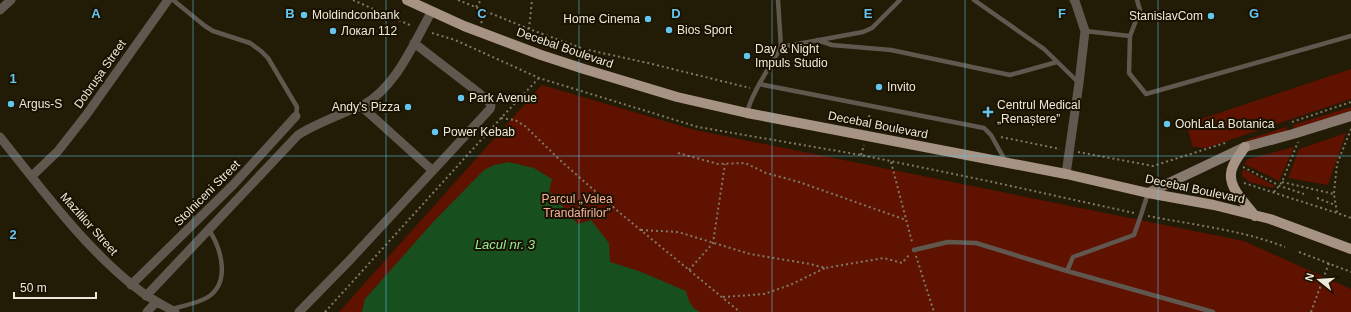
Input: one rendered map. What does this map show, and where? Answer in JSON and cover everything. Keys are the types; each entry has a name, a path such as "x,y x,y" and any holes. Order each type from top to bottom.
{"main road":[{"name":"Decebal Boulevard","path":"407,0 476,31 584,69 677,97 748,113 1066,174 1148,193 1214,204 1277,222 1351,249"},
{"path":"1245,147 1232,166 1230,178 1234,188 1255,216"}],"street":[{"path":"0,10 12,0"},
{"name":"Dobrușa Street","path":"32,176 58,151 168,0"},
{"path":"1066,174 1079,83 1084,31 1074,0"},
{"path":"146,296 298,135 312,126 361,106 377,94 393,78 432,11"},
{"path":"299,312 348,262 490,109 490,103 479,93 414,43"},
{"path":"361,106 432,170"},
{"name":"Stolniceni Street","path":"132,285 234,184 296,116"},
{"path":"1148,193 1245,147 1351,116"},
{"name":"Mazililor Street","path":"0,137 86,240 110,266 146,296 173,311"},
{"path":"147,312 156,302"}],"lane":[{"path":"173,0 213,31 250,43 261,50 271,62 297,107 296,116"},
{"path":"748,113 749,106 759,84 781,47 778,0"},
{"path":"781,47 863,32 872,28 900,0"},
{"path":"974,0 1044,49 1079,83"},
{"path":"1137,0 1140,10 1130,36 1129,73 1146,94 1351,36"},
{"path":"1084,31 1130,36"},
{"path":"817,40 832,45 891,50 1010,75 1057,62"},
{"path":"759,84 984,128 991,135 1007,163"},
{"path":"1067,271 1073,257 1134,235 1142,215 1148,193"},
{"path":"173,311 204,299 217,287 222,273 214,237 209,230"},
{"path":"914,250 948,242 976,243 1196,310 1213,312"}],"path":[{"path":"353,0 421,30 455,40 539,78 698,127 988,181 1142,215 1267,240 1285,247"},
{"path":"458,0 529,29 532,0"},
{"path":"475,8 481,0"},
{"path":"325,312 539,78"},
{"path":"501,118 515,120 525,126 562,162 640,230 740,312"},
{"path":"1337,213 1334,194 1337,164 1351,129"},
{"path":"1274,192 1282,182 1298,142 1291,144"},
{"path":"678,153 718,164 745,163 766,173 799,182 906,220"},
{"path":"891,162 914,250 934,312"},
{"path":"689,270 713,242 725,164"},
{"path":"1239,165 1280,186 1304,194"},
{"path":"1241,179 1244,183 1351,218"},
{"path":"1282,182 1334,194"},
{"path":"1317,198 1335,205"},
{"path":"640,230 678,232 750,254 825,268"},
{"path":"722,297 764,294 790,285 825,268 884,258 902,263 914,250"},
{"path":"1299,252 1351,272"},
{"path":"1311,312 1329,264"}],"green space":[{"path":"1351,69 1351,99 1206,148 1193,147 1186,124"},
{"name":"Parcul „Valea Trandafirilor”","path":"542,85 695,130 1244,241 1351,289 1351,312 339,312"},
{"path":"1351,107 1351,111 1294,129 1293,125"},
{"path":"1286,127 1288,131 1248,144 1246,140"},
{"path":"1346,133 1328,185 1288,178 1299,149"},
{"path":"1294,147 1279,181 1244,164 1248,159"},
{"path":"1243,169 1275,186 1273,188 1249,182 1242,175"}],"water":[{"name":"Lacul nr. 3","path":"509,162 534,168 552,179 549,191 578,224 591,220 609,243 610,262 639,271 686,291 690,303 700,312 362,312 365,299 434,221 484,170 494,165"}],"place":[{"name":"Moldindconbank","path":"304,15"},
{"name":"StanislavCom","path":"1211,16"},
{"name":"Home Cinema","path":"648,19"},
{"name":"Bios Sport","path":"669,30"},
{"name":"Локал 112","path":"333,31"},
{"name":"Day & Night Impuls Studio","path":"747,56"},
{"name":"Invito","path":"879,87"},
{"name":"Park Avenue","path":"461,98"},
{"name":"Argus-S","path":"11,104"},
{"name":"Andy's Pizza","path":"408,107"},
{"name":"Centrul Medical „Renaștere”","path":"988,112"},
{"name":"OohLaLa Botanica","path":"1167,124"},
{"name":"Power Kebab","path":"435,132"}]}
